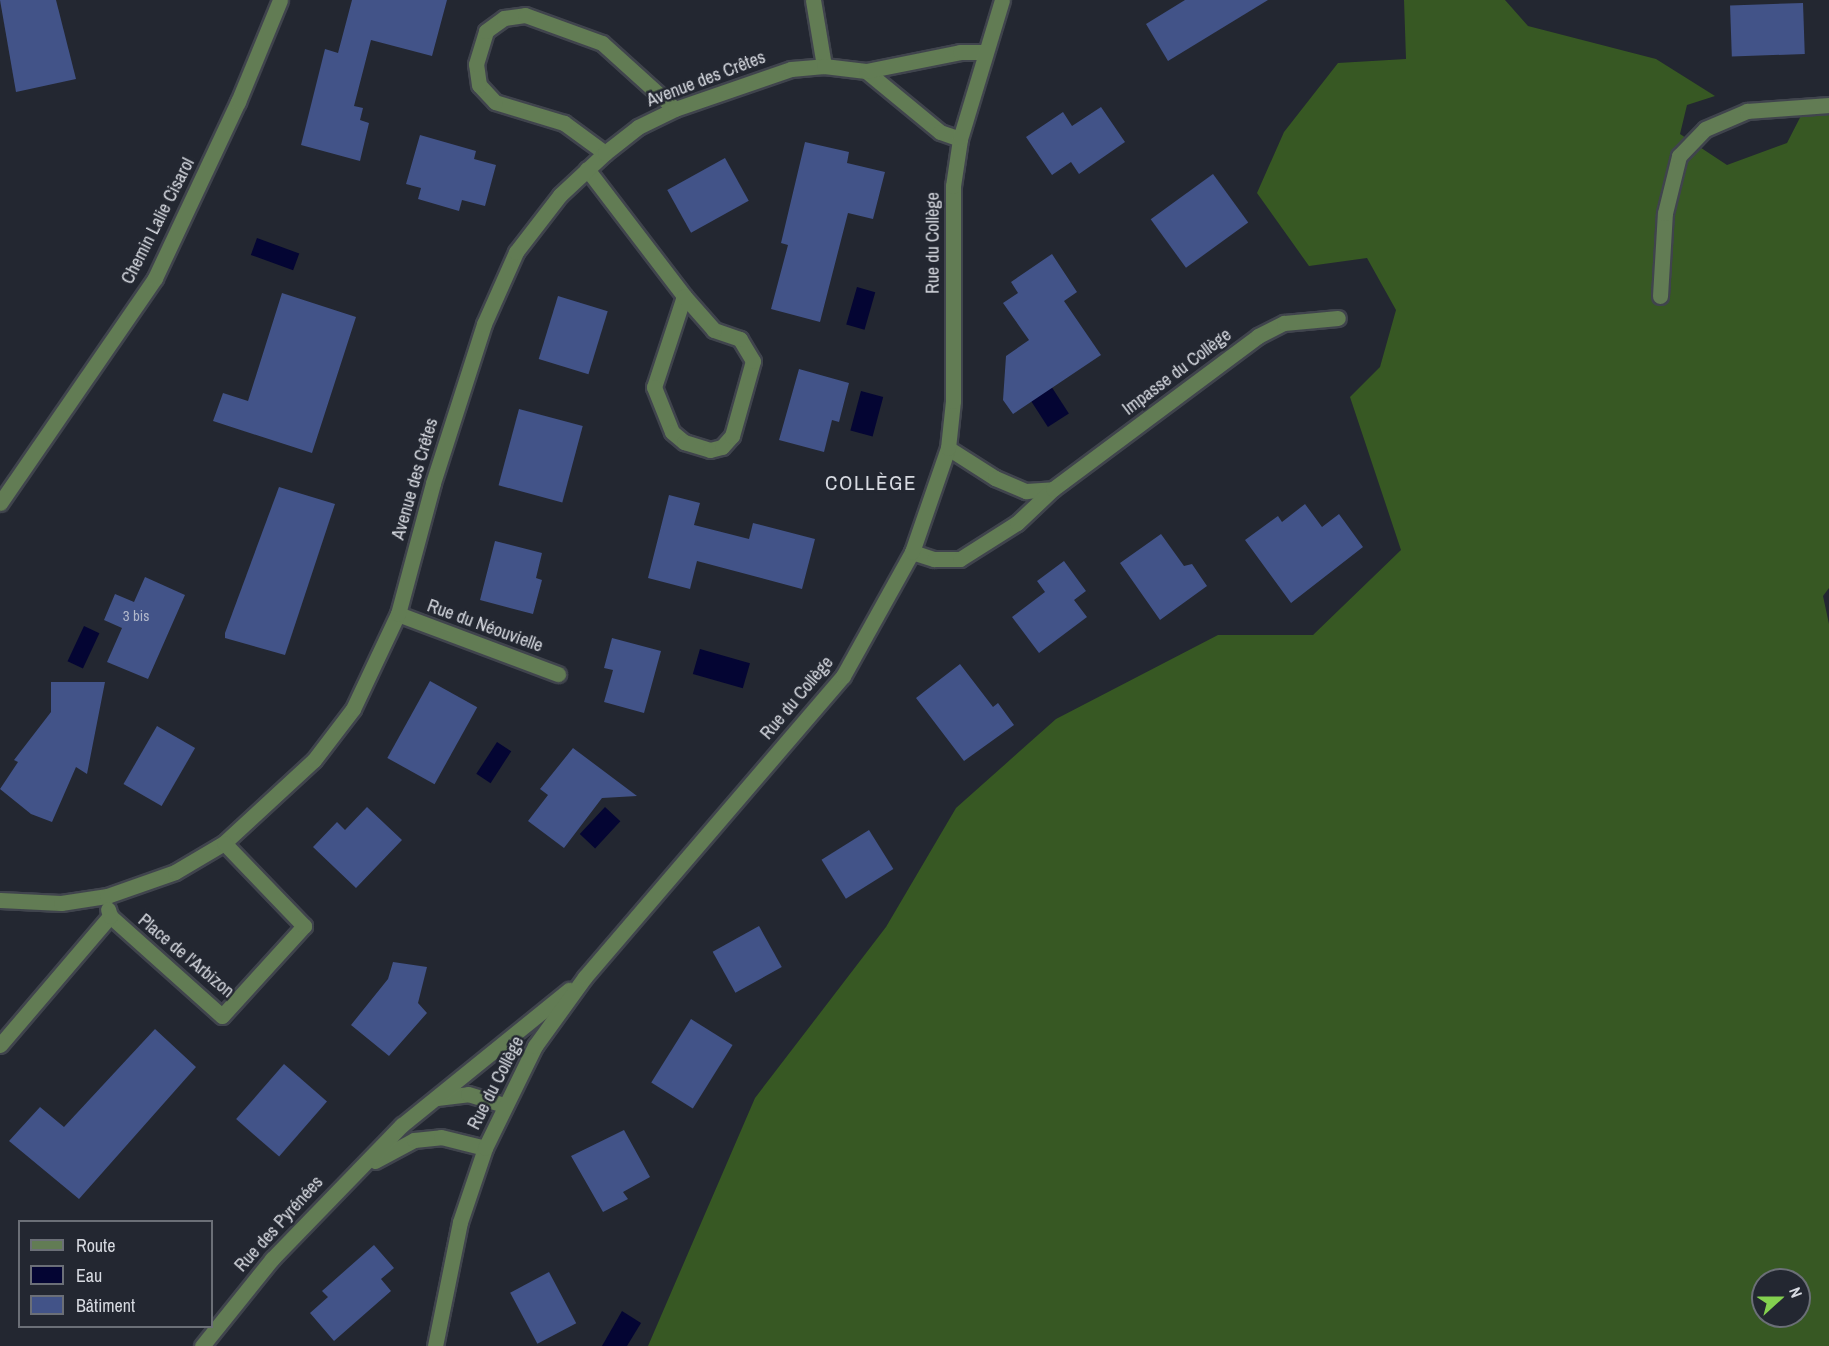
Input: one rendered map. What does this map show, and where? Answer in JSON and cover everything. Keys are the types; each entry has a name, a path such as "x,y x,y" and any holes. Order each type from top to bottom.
{"street":[{"name":"Chemin Lalie Cisarol","path":"0,503 154,278 238,102 280,0"},
{"path":"813,0 824,66"},
{"name":"Rue du Collège","path":"435,1346 460,1222 485,1149 504,1105 535,1046 585,977 843,675 912,552 948,448 953,401 953,186 960,139 983,52 1002,0"},
{"path":"605,153 564,123 495,102 479,85 476,64 486,31 504,18 525,15 602,43 675,109"},
{"name":"Avenue des Crêtes","path":"0,900 61,903 106,896 175,872 224,843 281,793 346,717 398,614 433,483 484,324 516,252 560,195 605,153 638,127 675,109 749,80 824,66 866,70 960,52 983,52"},
{"path":"866,70 940,132 960,139"},
{"path":"1660,296 1665,213 1679,156 1705,129 1747,111 1829,105"},
{"path":"587,169 684,296 714,330 740,339 753,361 732,436 722,447 710,450 684,442 672,432 654,387 684,296"},
{"name":"Impasse du Collège","path":"912,552 934,559 960,559 1017,523 1053,489 1258,336 1284,323 1338,318"},
{"path":"948,448 994,478 1026,491 1053,489"},
{"name":"Rue du Néouvielle","path":"398,614 558,674"},
{"name":"Place de l'Arbizon","path":"110,916 222,1016 304,926 224,843"},
{"path":"0,1045 110,916 106,896"},
{"name":"Rue des Pyrénées","path":"202,1346 272,1259 341,1185 432,1100 585,977"},
{"path":"432,1100 468,1094 504,1105"},
{"name":"Rue des Pyrénées","path":"341,1185 414,1140 441,1137 485,1149"}],"green space":[{"path":"1404,0 1505,0 1528,26 1656,59 1715,96 1687,105 1680,134 1727,165 1787,143 1809,100 1829,100 1829,588 1823,596 1829,624 1829,1346 648,1346 755,1098 886,927 956,808 1056,719 1218,635 1313,635 1401,550 1350,397 1380,367 1396,310 1367,258 1309,266 1257,193 1284,132 1338,63 1406,59"}],"water":[{"path":"257,238 299,253 293,270 251,255"},
{"path":"857,287 875,292 865,330 846,324"},
{"path":"1040,369 1069,413 1048,427 1019,383"},
{"path":"861,391 883,397 873,437 850,431"},
{"path":"84,626 99,633 83,669 68,661"},
{"path":"700,649 750,663 743,688 693,674"},
{"path":"497,742 511,751 491,783 476,774"},
{"path":"605,807 620,821 595,848 580,834"},
{"path":"622,1311 641,1323 627,1346 602,1346"}],"building":[{"path":"0,0 56,0 76,79 16,92"},
{"path":"352,0 447,0 432,56 371,40 354,106 363,108 360,120 369,123 360,161 301,145 325,49 338,53"},
{"path":"1185,0 1268,0 1168,61 1146,24"},
{"path":"1803,3 1805,54 1732,57 1730,6"},
{"path":"1101,107 1125,142 1079,174 1071,162 1052,175 1026,137 1063,112 1072,126"},
{"path":"420,135 476,151 474,159 496,165 485,206 462,200 459,211 418,199 421,188 406,184"},
{"path":"805,142 849,152 847,163 885,172 873,219 848,213 820,322 771,309 788,245 781,243"},
{"path":"725,158 749,201 691,233 667,190"},
{"path":"1213,174 1248,223 1186,268 1151,219"},
{"path":"1052,254 1077,292 1064,301 1101,355 1013,414 1003,400 1006,356 1029,340 1003,303 1018,293 1011,282"},
{"path":"282,293 356,317 312,453 213,421 223,393 248,401"},
{"path":"558,296 608,311 588,374 539,359"},
{"path":"799,369 849,383 839,422 832,420 824,452 779,440"},
{"path":"519,409 583,426 562,502 499,485"},
{"path":"279,487 335,504 285,655 225,638"},
{"path":"669,495 700,503 694,525 749,539 753,523 815,539 802,589 697,561 690,589 648,578"},
{"path":"1305,504 1322,527 1339,514 1363,547 1291,603 1245,540 1278,516 1282,522"},
{"path":"1161,534 1184,566 1192,564 1207,586 1160,620 1120,563"},
{"path":"495,541 542,553 536,578 542,580 533,614 480,600"},
{"path":"1064,561 1086,591 1074,600 1087,617 1039,653 1012,617 1045,592 1037,581"},
{"path":"145,577 185,595 148,679 107,662 122,628 104,620 115,594 134,602"},
{"path":"612,638 661,651 644,713 604,702 613,670 604,668"},
{"path":"960,664 993,707 998,703 1014,725 964,761 916,698"},
{"path":"430,681 477,707 435,784 387,758"},
{"path":"51,682 105,682 87,774 76,767 52,822 31,814 0,789 18,762 14,760 51,712"},
{"path":"157,726 195,748 162,806 124,784"},
{"path":"573,748 637,796 602,798 564,848 528,821 548,795 540,789"},
{"path":"367,807 402,840 356,888 313,847 337,822 345,830"},
{"path":"869,830 893,869 846,899 822,860"},
{"path":"759,926 782,967 735,993 713,952"},
{"path":"393,962 427,967 418,1003 427,1013 389,1056 351,1025 388,979"},
{"path":"691,1019 733,1045 693,1109 651,1083"},
{"path":"155,1029 196,1067 79,1199 9,1141 40,1107 64,1127"},
{"path":"284,1064 327,1101 279,1156 236,1119"},
{"path":"624,1130 650,1177 623,1192 628,1199 603,1212 571,1156"},
{"path":"374,1245 394,1268 381,1279 391,1291 334,1341 310,1313 328,1297 322,1291"},
{"path":"549,1272 576,1323 537,1344 510,1293"}],"district":[{"name":"COLLÈGE","path":"871,483"}]}
